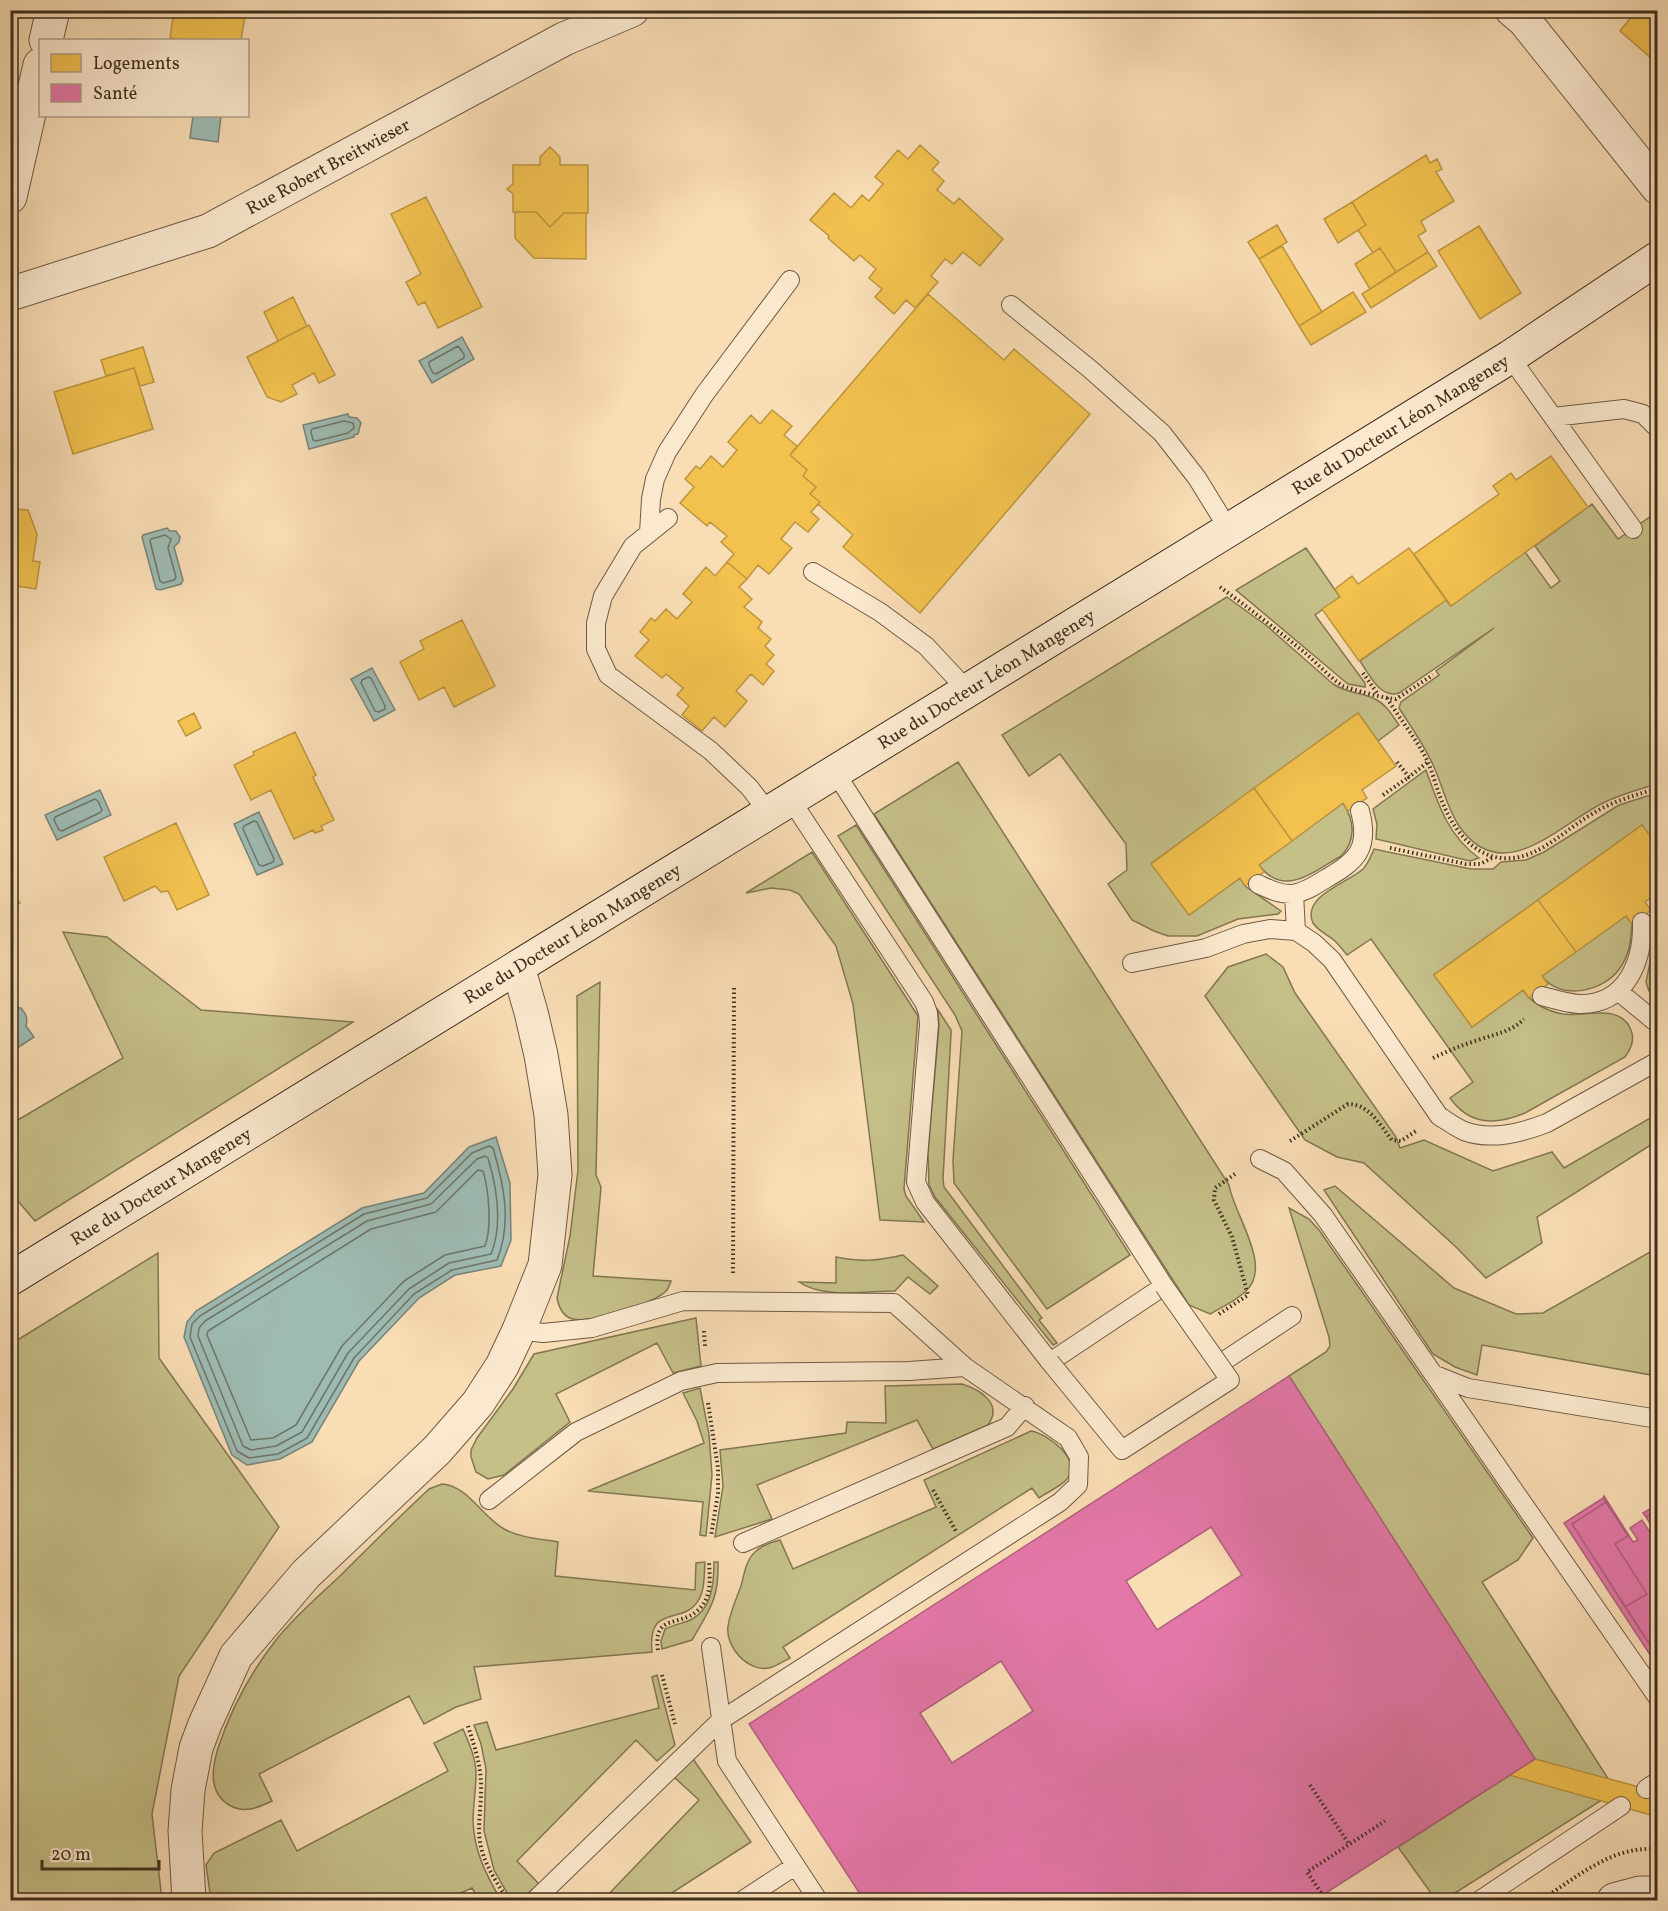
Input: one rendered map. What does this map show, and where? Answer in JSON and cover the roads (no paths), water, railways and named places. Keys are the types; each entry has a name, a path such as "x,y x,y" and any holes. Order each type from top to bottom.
{"street":[{"path":"46,39 53,10"},
{"name":"Rue Robert Breitwieser","path":"10,294 208,231 564,39 632,10"},
{"path":"1512,10 1524,20 1658,188"},
{"path":"10,197 39,69"},
{"name":"Rue du Docteur Léon Mangeney","path":"310,1095 1510,357 1658,258"},
{"path":"189,1900 185,1831 188,1790 196,1748 236,1656 306,1574 438,1450 478,1403 502,1366 545,1265 555,1175 551,1115 541,1055 518,967"},
{"name":"Rue du Docteur Mangeney","path":"10,1279 310,1095"},
{"path":"1614,1900 1640,1893 1658,1893"}],"lane":[{"path":"649,533 651,499 667,452 704,395 790,280"},
{"path":"1011,305 1090,369 1162,433 1197,478 1229,530"},
{"path":"1510,357 1633,529"},
{"path":"1553,417 1624,409 1643,414 1658,429"},
{"path":"668,518 633,546 603,596 596,623 596,649 608,675 711,751 749,787 780,806 924,1002 929,1025 916,1182 925,1202 1050,1362 1122,1449 1230,1380 1164,1286 835,772"},
{"path":"813,572 880,612 926,646 968,691"},
{"path":"1258,884 1272,890 1294,894 1309,889 1346,867 1355,860 1363,842 1364,826 1360,811"},
{"path":"1294,894 1296,931"},
{"path":"1542,996 1580,1004 1607,997 1618,991 1627,982 1637,962 1642,922"},
{"path":"1132,963 1206,948 1243,934 1270,929 1296,931 1314,943 1332,960 1439,1116 1463,1130 1485,1136 1530,1130 1547,1123 1658,1061"},
{"path":"1618,991 1658,1024"},
{"path":"1260,1159 1284,1171 1323,1215 1658,1698"},
{"path":"1050,1362 1164,1286"},
{"path":"519,1330 543,1333 592,1328 683,1301 894,1303 965,1367 1025,1406 1068,1438 1082,1455 1078,1485 1060,1502 721,1720 535,1900"},
{"path":"1227,1359 1292,1316"},
{"path":"489,1500 576,1432 681,1381 717,1373 909,1371 965,1367"},
{"path":"1433,1374 1468,1388 1658,1419"},
{"path":"743,1544 1007,1427 1025,1406"},
{"path":"711,1647 727,1761 818,1900"},
{"path":"1480,1900 1621,1806"},
{"path":"742,1900 795,1866"}],"water":[{"path":"193,117 221,117 218,142 190,138"},
{"path":"462,337 474,359 432,383 419,361"},
{"path":"348,414 349,417 357,418 361,423 358,434 309,449 303,425"},
{"path":"167,528 170,531 176,531 180,537 174,547 183,580 181,584 160,590 156,589 142,537"},
{"path":"372,668 395,710 374,721 351,679"},
{"path":"100,790 111,815 57,840 45,815"},
{"path":"259,812 283,864 257,875 234,824"},
{"path":"13,1008 23,1010 27,1018 26,1026 34,1037 11,1052 11,1010"},
{"path":"496,1137 510,1183 511,1240 501,1266 455,1275 419,1298 359,1361 312,1442 280,1459 247,1465 232,1455 184,1337 187,1322 196,1311 362,1208 424,1193 469,1147"}]}
